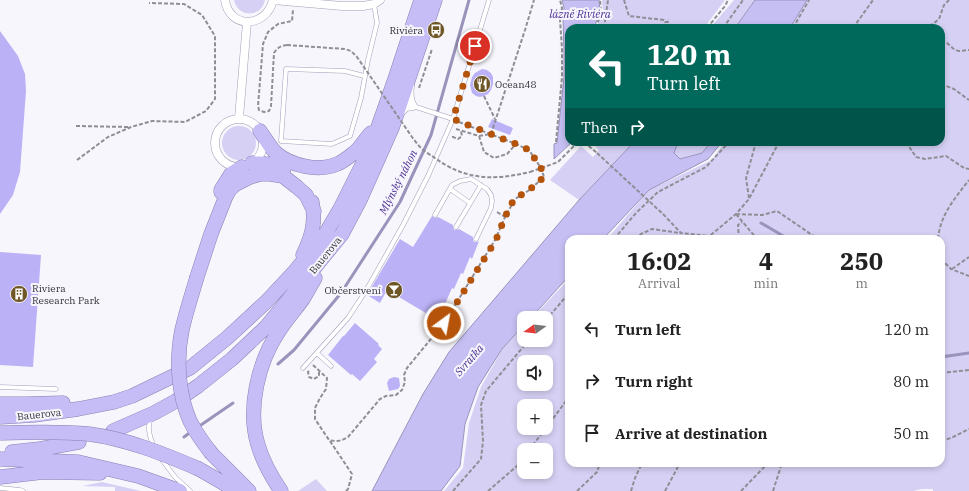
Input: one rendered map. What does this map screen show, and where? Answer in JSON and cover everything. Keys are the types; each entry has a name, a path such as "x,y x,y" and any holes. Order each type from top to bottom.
{"highway":[{"path":"295,271 324,236 340,209 371,147 386,125 421,0"},
{"name":"Bauerova","path":"113,431 154,413 176,401 232,359 266,327 342,234 360,200 386,125 412,70 435,0"},
{"path":"260,131 277,154 293,164 308,167 327,167 337,164 355,152 386,125"},
{"path":"211,234 221,190 231,174 247,165 268,164 282,167 294,174 304,184 310,193 314,211 314,225 308,245 295,271"},
{"path":"250,491 212,454 190,419 183,398 179,365 181,339 185,318 211,234 226,196 230,189 236,184 260,174 283,176 306,195 314,211"},
{"path":"281,491 263,461 254,427 254,410 261,366 278,332 303,298 342,234"},
{"name":"Bauerova","path":"0,417 54,413 96,406 132,396 190,368 227,338 266,302 295,271"},
{"path":"0,404 65,403 159,383"},
{"path":"0,433 64,432 90,435 125,442 168,456 199,469 237,491"},
{"path":"0,453 40,449 79,442"},
{"path":"0,459 78,462 138,476 180,491"},
{"path":"0,477 43,472 92,472 138,476"}],"street":[{"path":"225,0 228,10 233,16 247,22 255,21 268,13 272,6 273,0 356,6 363,6 377,2"},
{"path":"240,118 247,22"},
{"path":"386,125 406,106 413,106 409,94 412,70"},
{"path":"240,118 248,120 255,124 260,131 263,145 257,159 247,165 234,167 226,164 220,158 214,142 219,128 225,122 240,118"}],"lane":[{"path":"303,368 348,318 367,289 403,225 428,176 453,119 489,0"},
{"path":"364,76 345,71 286,69 281,141 332,144 350,136 361,98 364,76 377,23 377,2"},
{"path":"413,106 453,119"},
{"path":"435,215 452,185 460,181 471,179 487,189 491,194 492,201 491,208 476,239"},
{"path":"456,227 481,185"},
{"path":"450,189 470,203"},
{"path":"317,353 331,366"},
{"path":"0,387 56,389"},
{"path":"152,442 148,424 154,413"},
{"path":"160,457 175,476 190,491"},
{"path":"0,488 23,491"}],"path":[{"path":"490,134 534,0"},
{"path":"556,142 562,77 560,20 562,8 560,0"},
{"path":"598,24 602,12 600,0"},
{"path":"605,24 608,0"},
{"path":"624,0 629,16 664,20 666,22 668,22 668,19"},
{"path":"710,24 728,0"},
{"path":"726,24 743,0"},
{"path":"795,24 809,0"},
{"path":"856,24 872,0"},
{"path":"933,24 940,19 944,4 949,0"},
{"path":"294,2 292,21 278,24 268,32 263,44 258,106 259,110 264,112 268,111 270,106 274,53 277,48 287,45 345,49 351,51 357,56 422,149 441,163 461,173 477,176 503,177 530,172 558,162 574,146"},
{"path":"77,160 108,137 131,127 152,121 185,122 206,112 215,99 216,36 202,15 184,4 149,3"},
{"path":"945,42 958,51 969,50"},
{"path":"945,86 954,89 969,100"},
{"path":"484,96 495,120"},
{"path":"329,440 341,441 348,437 380,399 386,396 396,395 402,390 405,382 404,375 407,368 444,323 496,240 514,199 528,191 544,177 541,168 529,150 453,119"},
{"path":"76,126 131,127"},
{"path":"450,126 479,136 490,134"},
{"path":"456,129 452,132 453,137 458,139 462,136 461,131"},
{"path":"479,136 484,152 494,158 507,154 516,144"},
{"path":"589,146 663,214 681,233"},
{"path":"618,235 658,192 706,167 725,146"},
{"path":"749,199 746,178 755,146"},
{"path":"710,235 736,214 749,199 776,146"},
{"path":"909,146 916,157 925,159 946,156 964,168 969,169"},
{"path":"938,235 938,230 948,208 969,180"},
{"path":"491,208 505,217"},
{"path":"736,214 762,214 777,211 812,235"},
{"path":"736,214 754,235"},
{"path":"739,235 738,225 743,222"},
{"path":"640,235 652,229 700,235"},
{"path":"951,269 969,257"},
{"path":"945,264 951,269 969,276"},
{"path":"553,312 565,298"},
{"path":"453,491 481,459 483,441 481,405 486,391 523,347"},
{"path":"310,362 327,378 326,389 315,408 314,419 352,474 348,489 346,491"},
{"path":"316,368 311,368 308,372 309,377 314,379 319,376 319,371"},
{"path":"945,373 969,370"},
{"path":"553,419 565,402"},
{"path":"945,440 969,429"},
{"path":"534,443 541,435"},
{"path":"488,491 517,466"},
{"path":"577,491 597,472 599,467"},
{"path":"631,491 640,467"},
{"path":"665,491 678,467"},
{"path":"741,491 764,467"},
{"path":"774,491 781,467"}],"shaded area":[{"path":"234,0 265,0 263,6 259,10 250,14 240,10 236,6"},
{"path":"602,0 725,0 707,24 598,24 603,13"},
{"path":"734,0 755,0 738,24 713,24"},
{"path":"807,0 969,0 969,491 933,491 933,489 922,489 913,491 444,491 463,468 469,423 481,387 503,348 517,333 517,347 553,347 553,311 539,311 565,283 565,467 945,467 945,235 610,235 649,190 712,160 722,146 945,146 945,24 792,24"},
{"path":"239,126 245,127 251,131 255,137 255,149 251,155 245,159 239,160 233,159 227,155 223,149 222,143 223,137 227,131 233,127"},
{"path":"581,146 593,157 599,150 595,146 630,146 579,200 550,180"},
{"path":"676,146 708,146 702,153 679,159 673,153"},
{"path":"316,479 327,491 298,491"},
{"path":"102,482 141,491 115,491 115,487 82,486"}],"water":[{"name":"lázně Riviéra","path":"562,0 599,0 600,12 596,24 565,24 565,146 568,146 554,159 554,144 557,143 564,77 564,8"},
{"path":"755,0 807,0 792,24 738,24"},
{"name":"Svratka","path":"630,146 677,146 674,153 680,159 702,153 708,146 719,146 708,159 649,190 607,235 565,235 565,280 537,311 517,311 517,333 502,349 478,387 465,424 460,466 441,491 372,491 423,394 449,352 579,200"}],"building":[{"path":"0,31 18,56 25,74 26,91 20,172 13,195 0,214"},
{"path":"482,69 491,73 493,77 493,84 488,94 480,97 472,93 470,85 472,77 475,73"},
{"path":"492,119 513,128 510,135 488,127"},
{"path":"432,216 435,218 438,217 453,225 454,230 459,229 473,237 474,242 479,241 472,259 470,257 463,274 461,273 454,289 452,288 445,304 443,303 436,319 387,290 380,303 367,295 400,239 413,247"},
{"name":"Riviera Research Park","path":"0,252 41,255 33,367 0,365"},
{"path":"355,323 379,344 378,345 382,349 374,359 377,362 360,381 328,355"},
{"path":"394,377 399,378 400,386 398,389 389,391 387,383 389,379"}],"waterway":[{"name":"Mlýnský náhon","path":"278,364 294,350 341,293 400,202 431,135 469,0"},
{"path":"761,223 782,235"},
{"path":"945,356 969,353"},
{"name":"Mlýnský náhon","path":"198,427 233,403"},
{"name":"Mlýnský náhon","path":"184,437 192,431"}],"place":[{"name":"Riviéra","path":"436,30"},
{"name":"Ocean48","path":"482,84"},
{"name":"Občerstvení","path":"394,290"},
{"name":"Riviera Research Park","path":"19,294"}],"route":[{"path":"444,323 496,240 514,199 528,191 544,177 541,168 529,150 453,119 475,46"}]}
